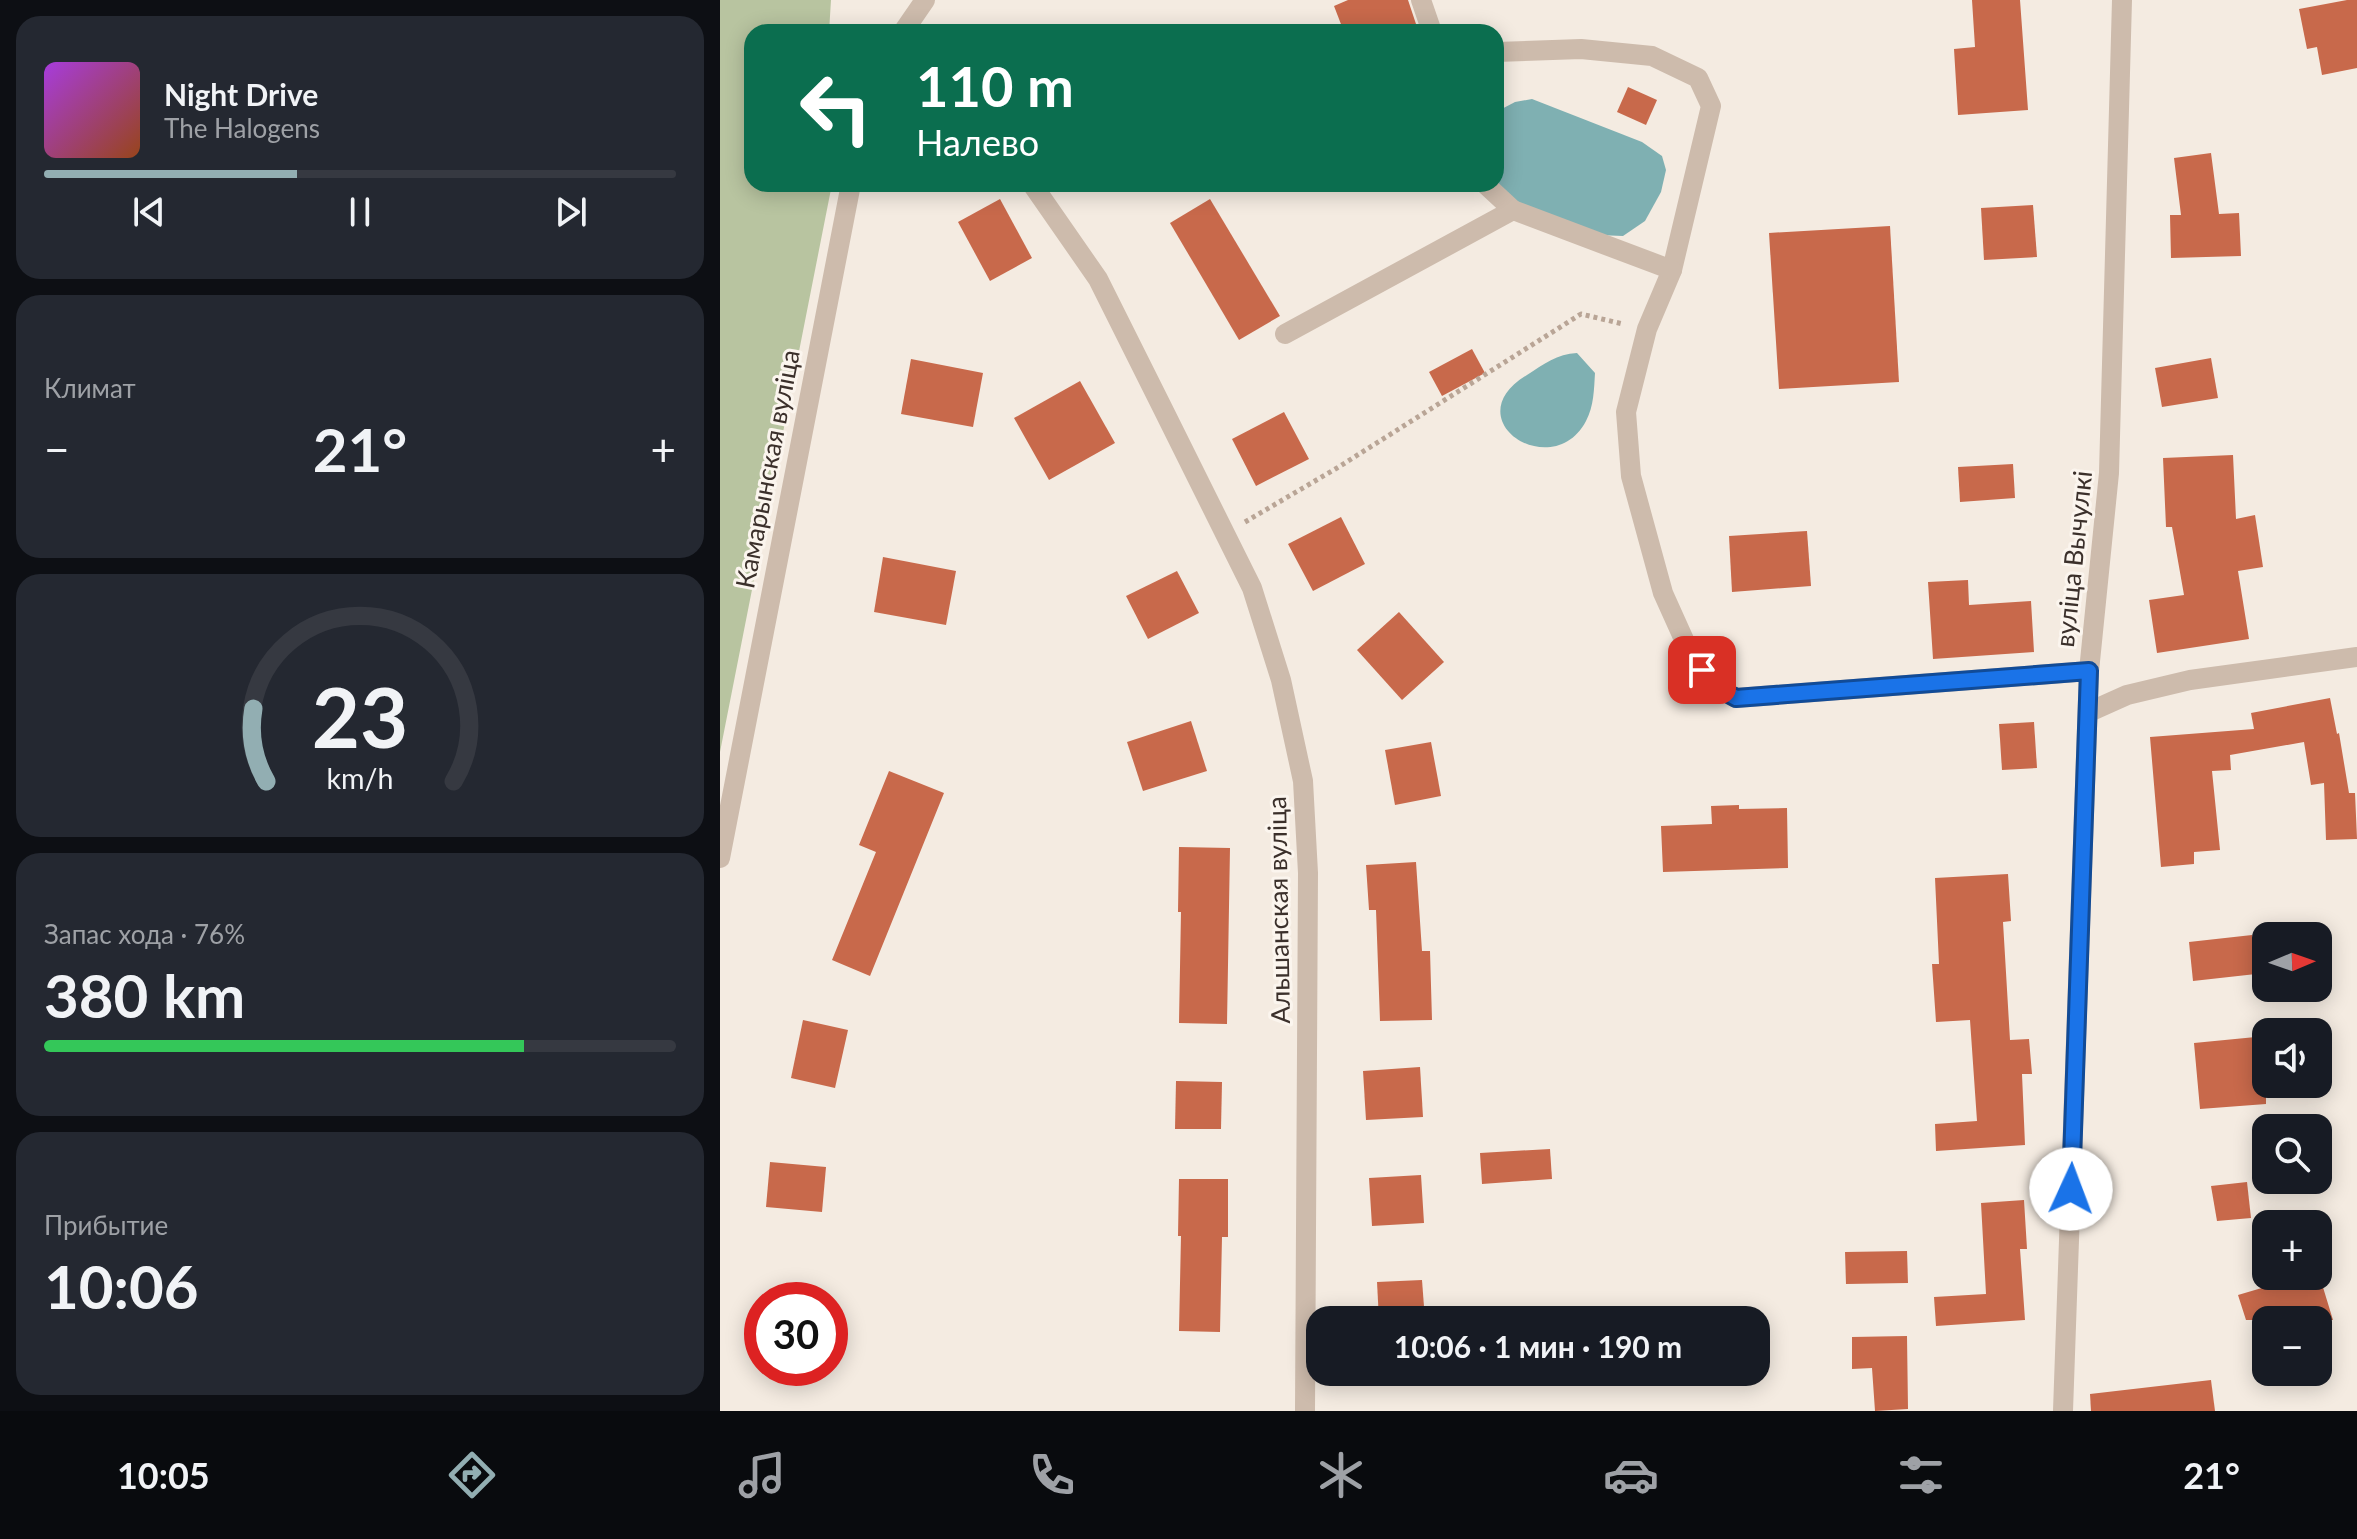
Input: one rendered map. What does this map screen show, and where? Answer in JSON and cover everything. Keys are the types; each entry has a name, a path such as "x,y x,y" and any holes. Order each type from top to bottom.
{"street":[{"path":"1421,0 1429,24"},
{"name":"вуліца Вычулкі","path":"2063,1411 2089,671 2109,473 2122,0"},
{"path":"908,24 919,6"},
{"path":"1504,52 1581,49 1652,56 1698,78 1711,106 1672,270 1647,329 1626,412 1631,476 1663,593 1690,653 1714,686 1736,698 2089,671"},
{"name":"Камарынская вуліца","path":"720,858 849,192"},
{"name":"Альшанская вуліца","path":"1038,192 1098,279 1257,601 1281,680 1303,781 1308,873 1305,1411"},
{"path":"1494,192 1513,210 1672,270"},
{"path":"1285,334 1513,210"},
{"path":"2089,712 2127,695 2190,680 2357,657"}],"path":[{"path":"1225,534 1337,468 1581,314 1647,329"}],"green space":[{"path":"720,0 831,0 830,24 744,24 744,192 830,192 720,752"}],"water":[{"path":"1532,99 1642,142 1662,156 1666,170 1661,192 1645,221 1623,236 1598,235 1521,206 1504,191 1504,108"},
{"path":"1577,353 1595,373 1592,403 1586,421 1571,439 1552,447 1533,446 1516,438 1504,426 1500,410 1507,392 1545,363"}],"building":[{"path":"1348,0 1408,0 1416,24 1341,24 1334,6"},
{"path":"1972,0 2020,0 2028,110 1958,115 1954,49 1975,47"},
{"path":"2357,0 2357,68 2322,75 2317,47 2307,49 2299,9"},
{"path":"1628,87 1657,100 1646,125 1617,112"},
{"path":"2211,153 2219,214 2239,213 2241,256 2171,258 2170,215 2181,215 2174,158"},
{"path":"1000,199 1032,258 990,281 958,222"},
{"path":"1210,199 1280,316 1239,340 1170,223"},
{"path":"2033,205 2037,257 1984,260 1981,208"},
{"path":"1890,226 1899,382 1779,389 1769,233"},
{"path":"1472,349 1485,373 1442,396 1429,372"},
{"path":"2211,358 2218,398 2162,407 2155,368"},
{"path":"911,359 983,373 973,427 901,414"},
{"path":"1080,381 1115,443 1049,480 1014,418"},
{"path":"1284,412 1309,459 1256,486 1232,439"},
{"path":"2233,455 2236,519 2255,515 2263,567 2238,571 2249,639 2157,653 2149,600 2184,595 2172,527 2166,527 2163,458"},
{"path":"2013,464 2015,498 1960,502 1958,467"},
{"path":"1341,517 1365,564 1313,591 1288,544"},
{"path":"1807,531 1811,586 1732,592 1729,536"},
{"path":"883,557 956,571 946,625 874,612"},
{"path":"1177,571 1199,613 1148,639 1126,596"},
{"path":"1968,580 1969,605 2031,601 2034,652 1933,659 1928,582"},
{"path":"1399,612 1444,662 1402,700 1357,650"},
{"path":"2330,698 2349,793 2355,793 2357,839 2326,840 2324,783 2311,785 2304,742 2230,755 2231,770 2212,771 2220,850 2194,852 2194,864 2161,867 2150,737 2254,729 2251,713"},
{"path":"1191,721 1207,771 1143,791 1127,742"},
{"path":"2034,722 2037,768 2002,770 1999,724"},
{"path":"1431,742 1441,796 1395,805 1385,750"},
{"path":"889,771 944,793 870,976 832,960 876,852 859,845"},
{"path":"1739,805 1739,809 1787,808 1788,868 1663,872 1661,826 1712,824 1711,806"},
{"path":"1179,847 1230,848 1227,1024 1179,1023"},
{"path":"1416,862 1422,951 1430,951 1432,1020 1380,1021 1376,910 1369,910 1366,865"},
{"path":"2008,874 2011,921 2003,922 2010,1040 2029,1039 2032,1074 2022,1074 2025,1145 1936,1151 1935,1124 1977,1121 1970,1020 1936,1022 1932,964 1939,964 1935,878"},
{"path":"2252,935 2252,974 2193,981 2189,942"},
{"path":"803,1020 848,1030 835,1088 791,1078"},
{"path":"2252,1037 2252,1098 2266,1098 2266,1104 2200,1109 2194,1043"},
{"path":"1420,1067 1423,1117 1366,1120 1363,1071"},
{"path":"1176,1081 1222,1082 1221,1129 1175,1129"},
{"path":"1550,1149 1552,1179 1482,1184 1480,1153"},
{"path":"770,1162 826,1167 822,1212 766,1207"},
{"path":"1421,1175 1424,1223 1372,1226 1369,1178"},
{"path":"1179,1179 1228,1179 1228,1237 1222,1237 1220,1332 1179,1331"},
{"path":"2247,1182 2251,1218 2217,1221 2211,1186"},
{"path":"2024,1200 2027,1249 2020,1249 2025,1320 1936,1326 1934,1297 1986,1294 1981,1203"},
{"path":"1907,1251 1908,1283 1846,1284 1845,1252"},
{"path":"1422,1280 1424,1306 1378,1306 1377,1282"},
{"path":"2255,1290 2324,1290 2329,1306 2252,1306 2252,1320 2246,1320 2238,1295"},
{"path":"1907,1336 1908,1409 1875,1411 1872,1368 1852,1369 1852,1337"},
{"path":"2211,1380 2215,1411 2091,1411 2090,1394"}],"route":[{"path":"1702,670 1714,686 1736,698 2089,671 2071,1189"}]}
